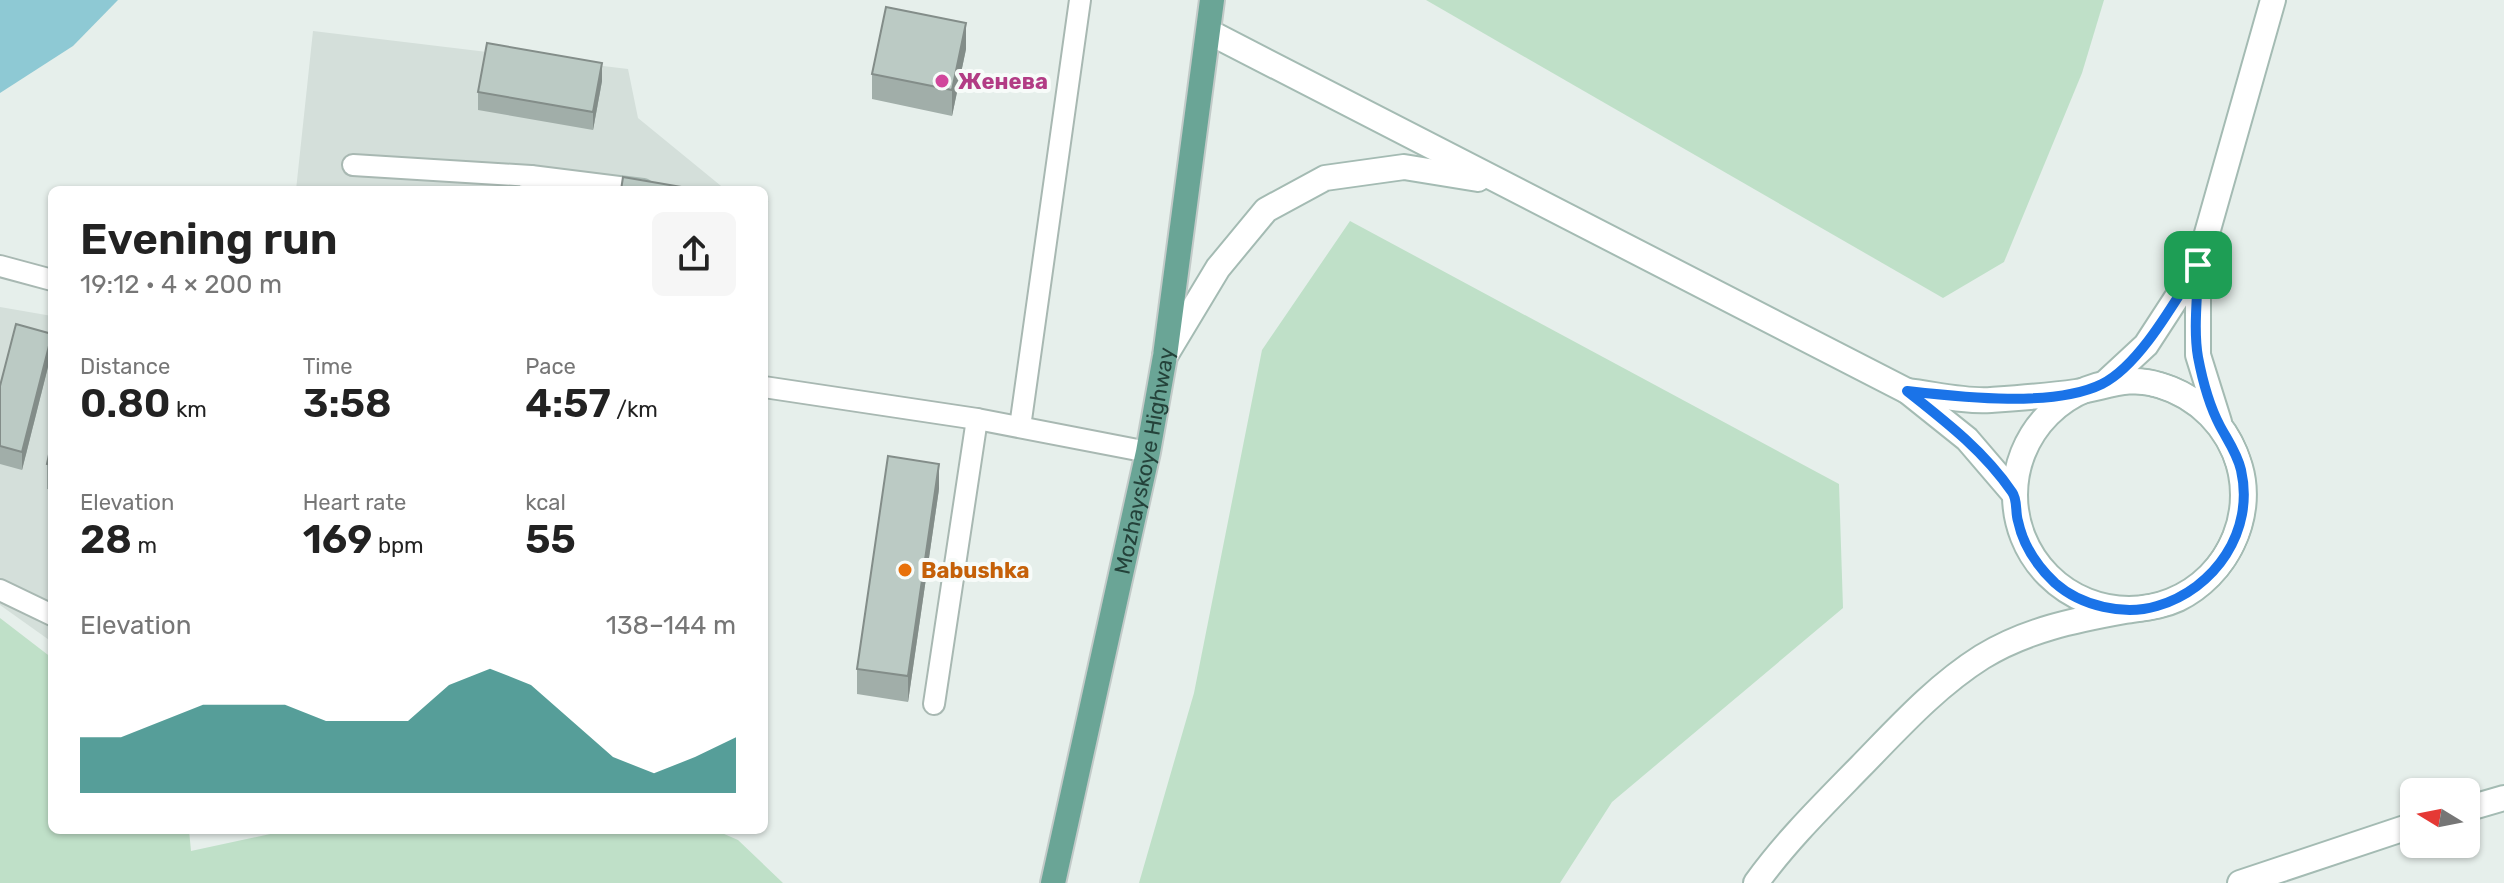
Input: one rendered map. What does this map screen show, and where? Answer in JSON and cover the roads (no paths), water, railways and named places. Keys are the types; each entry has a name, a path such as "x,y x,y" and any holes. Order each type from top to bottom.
{"main road":[{"name":"Mozhayskoye Highway","path":"1053,883 1148,452 1165,356 1212,0"},
{"path":"1756,883 1782,847 1926,700 1983,657 2038,629 2154,607 2178,599 2200,585 2232,546 2241,521 2241,470 2219,424 2198,355 2198,265 2273,0"},
{"path":"1209,32 1907,391 1967,439 2015,495"},
{"path":"1165,356 1218,268 1266,210 1325,178 1404,167 1501,182"},
{"path":"2105,383 2146,345 2198,265"},
{"path":"1907,391 1987,401 2080,392 2105,383 2155,384 2190,399 2219,424"},
{"path":"2080,392 2040,423 2022,457 2015,495 2025,545 2057,585 2103,607 2128,610"},
{"path":"2480,805 2504,798"},
{"path":"2240,883 2400,829"}],"lane":[{"path":"1020,427 1080,0"},
{"path":"353,165 578,186"},
{"path":"0,266 48,279"},
{"path":"768,388 977,419 1148,452"},
{"path":"934,704 977,419"},
{"path":"0,590 48,613"}],"water":[{"path":"0,0 118,0 73,46 0,93"}],"place":[{"name":"Женева","path":"942,81"},
{"name":"Babushka","path":"905,570"}]}
